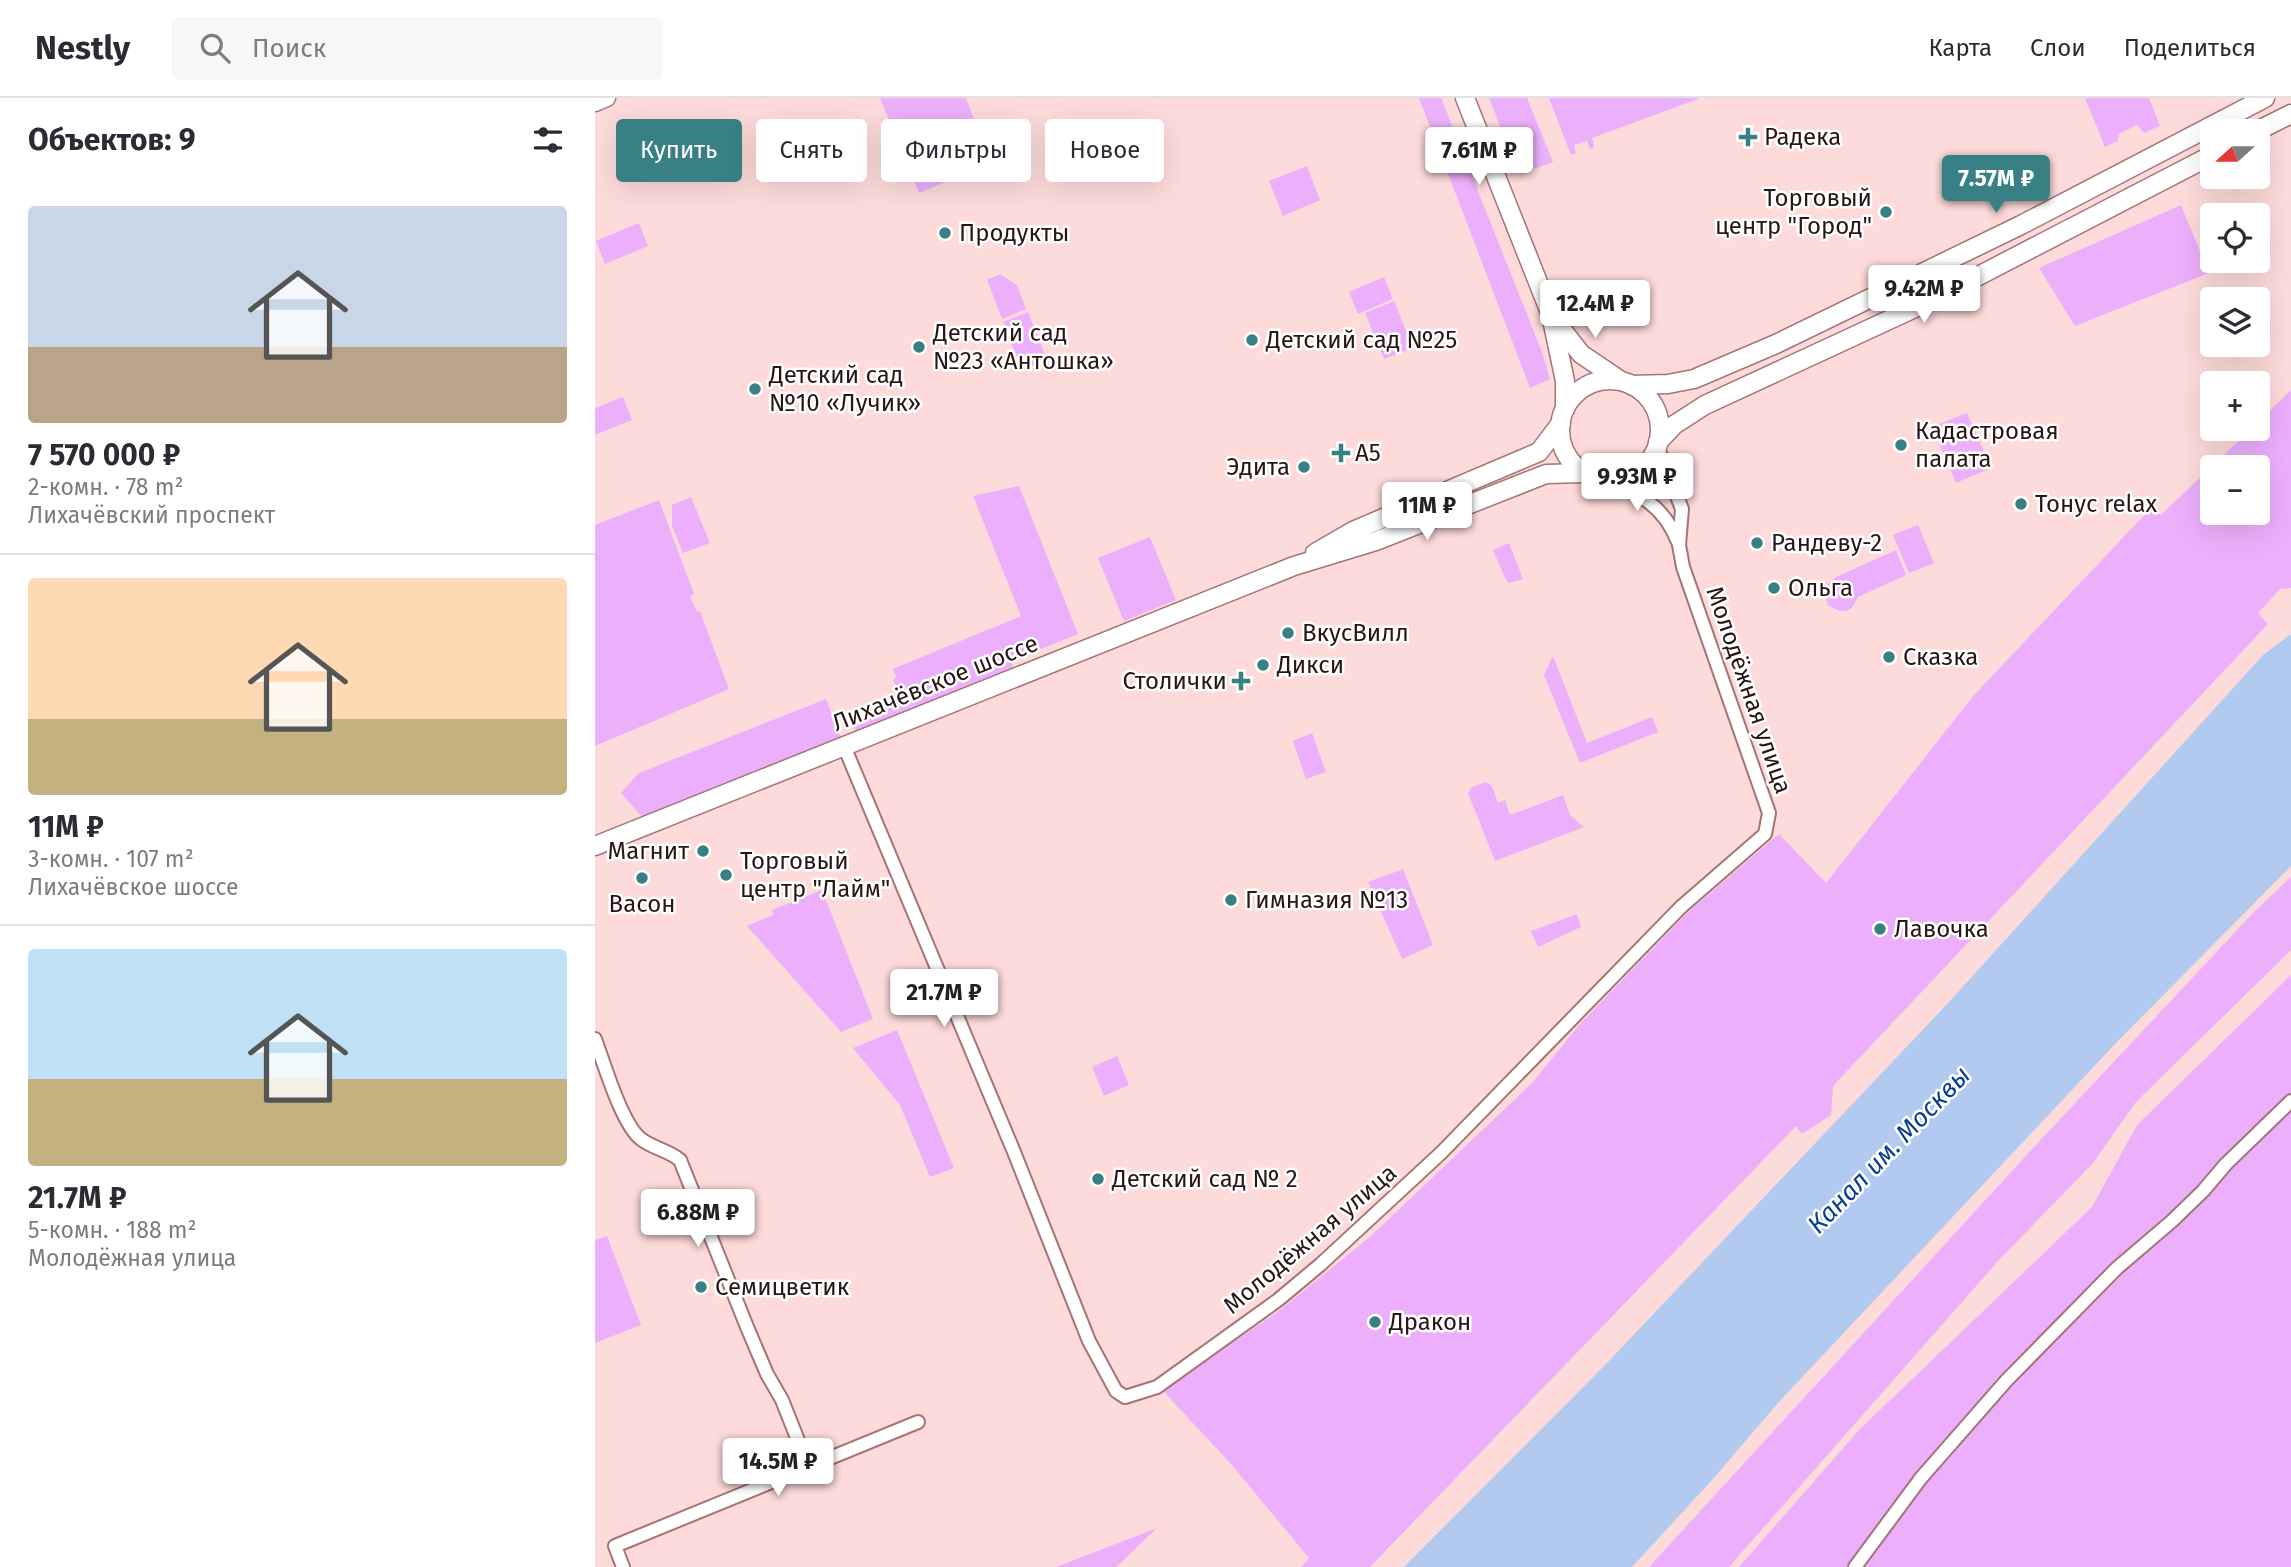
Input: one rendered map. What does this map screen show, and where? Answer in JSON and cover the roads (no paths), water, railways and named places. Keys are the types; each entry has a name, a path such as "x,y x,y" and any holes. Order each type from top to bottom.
{"main road":[{"path":"1465,98 1551,315 1565,381 1562,443 1566,454 1573,463 1593,476 1621,479 1639,470 1674,425 1705,405 1932,300 2200,161"},
{"path":"1563,416 1579,390 1590,384 1613,380 1668,384 1694,379 1776,344 2021,225 2265,98"},
{"path":"2270,124 2291,114"},
{"path":"1551,315 1581,354 1642,391 1655,409 1660,426 1658,444"},
{"name":"Лихачёвское шоссе","path":"1294,566 1353,531 1539,452 1563,416"},
{"name":"Лихачёвское шоссе","path":"595,846 1294,566 1376,541 1546,474 1593,476"}],"street":[{"path":"595,103 607,98"},
{"name":"Молодёжная улица","path":"1658,444 1682,509 1679,545"},
{"name":"Молодёжная улица","path":"844,746 1022,1170 1089,1341 1116,1391 1125,1397 1157,1387 1278,1300 1321,1264 1441,1153 1681,907 1765,834 1769,813 1683,567 1679,545 1667,518 1652,503 1593,476"},
{"path":"595,1039 629,1128 642,1140 680,1160 747,1327 767,1374 782,1400 809,1468"},
{"path":"1855,1567 1921,1478 2006,1381 2117,1268 2172,1221 2291,1101"},
{"path":"623,1567 615,1546 918,1422"}],"water":[{"name":"Канал им. Москвы","path":"2291,634 2291,866 2116,1043 1777,1404 1632,1567 1404,1567 1606,1364 1949,1002 2263,655"}],"place":[{"name":"Радека","path":"1748,137"},
{"name":"Торговый центр \"Город\"","path":"1886,212"},
{"name":"Продукты","path":"945,233"},
{"name":"Детский сад №25","path":"1252,340"},
{"name":"Детский сад №23 «Антошка»","path":"919,347"},
{"name":"Детский сад №10 «Лучик»","path":"755,389"},
{"name":"Кадастровая палата","path":"1901,445"},
{"name":"А5","path":"1341,453"},
{"name":"Эдита","path":"1304,467"},
{"name":"Тонус relax","path":"2021,504"},
{"name":"Рандеву-2","path":"1757,543"},
{"name":"Ольга","path":"1774,588"},
{"name":"ВкусВилл","path":"1288,633"},
{"name":"Сказка","path":"1889,657"},
{"name":"Дикси","path":"1263,665"},
{"name":"Столички","path":"1241,681"},
{"name":"Магнит","path":"703,851"},
{"name":"Торговый центр \"Лайм\"","path":"726,875"},
{"name":"Васон","path":"642,878"},
{"name":"Гимназия №13","path":"1231,900"},
{"name":"Лавочка","path":"1880,929"},
{"name":"Детский сад № 2","path":"1098,1179"},
{"name":"Семицветик","path":"701,1287"},
{"name":"Дракон","path":"1375,1322"}]}
